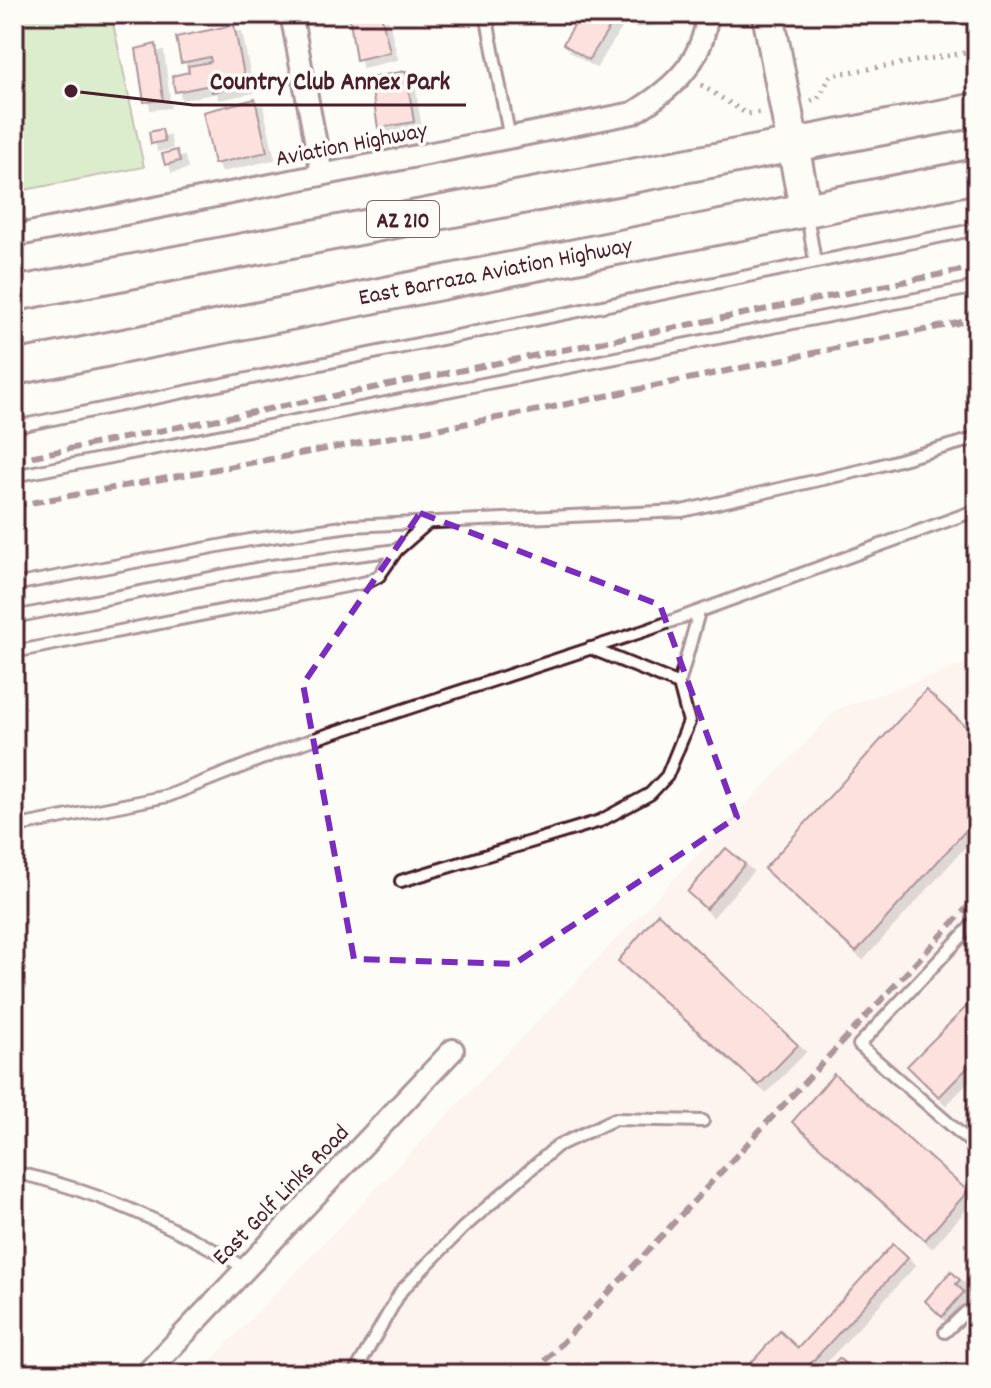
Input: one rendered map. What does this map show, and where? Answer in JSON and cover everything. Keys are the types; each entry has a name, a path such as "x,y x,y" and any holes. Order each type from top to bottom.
{"main road":[{"name":"AZ 210","path":"14,294 977,110"},
{"name":"East Barraza Aviation Highway","path":"14,368 977,176"}],"street":[{"path":"291,14 322,175"},
{"path":"685,73 698,50 707,14"},
{"path":"768,14 805,208"},
{"name":"Aviation Highway","path":"14,236 633,113 661,96 685,73"},
{"name":"East Golf Links Road","path":"146,1374 453,1050"}],"lane":[{"path":"486,14 510,139"},
{"path":"805,208 815,261"},
{"path":"14,427 977,229"},
{"path":"14,476 977,287"},
{"path":"14,585 265,537 350,526 682,511 867,469 977,438"},
{"path":"14,827 168,796 299,744 699,612 977,510"},
{"path":"14,652 367,582 379,576 397,550 429,522"},
{"path":"14,617 271,566 397,550"},
{"path":"401,881 600,821 650,794 667,776 689,722 679,684 699,612"},
{"path":"590,648 679,684"},
{"path":"977,920 859,1045 977,1148"},
{"path":"354,1374 401,1291 463,1228 557,1146 615,1119 703,1121"},
{"path":"14,1172 135,1214 208,1246 245,1268"},
{"path":"945,1332 966,1312 977,1322"}],"path":[{"path":"818,99 831,75 977,51"},
{"path":"685,73 747,114"}],"highlighted area":[{"path":"420,513 660,605 737,817 514,964 354,959 303,684"}],"shaded area":[{"path":"977,660 977,1374 198,1374 838,709"}],"green space":[{"path":"14,14 111,14 144,167 14,192"}],"building":[{"path":"349,14 381,14 390,52 356,60"},
{"path":"581,14 606,14 615,19 589,60 563,44"},
{"path":"627,14 663,14 663,16 628,20"},
{"path":"234,25 246,85 212,92 211,85 175,92 172,76 189,72 188,66 211,62 210,57 181,63 176,37"},
{"path":"156,44 163,100 144,102 136,49"},
{"path":"406,71 414,122 378,128 370,78"},
{"path":"255,99 267,152 214,164 203,112"},
{"path":"162,129 165,141 151,144 149,132"},
{"path":"177,150 180,161 165,165 162,154"},
{"path":"926,690 977,737 977,818 856,952 764,869"},
{"path":"726,848 745,864 706,909 687,892"},
{"path":"658,913 798,1045 759,1085 618,961"},
{"path":"977,996 977,1058 939,1097 907,1066"},
{"path":"834,1074 968,1191 925,1240 792,1122"},
{"path":"893,1244 908,1258 801,1374 741,1374 780,1331 798,1348"},
{"path":"951,1271 960,1280 956,1284 964,1292 942,1317 925,1301"},
{"path":"839,1358 856,1374 824,1374"}],"railway":[{"path":"14,460 977,267"},
{"path":"14,506 529,412 977,319"},
{"path":"533,1374 977,897"}],"place":[{"name":"Country Club Annex Park","path":"71,91"}]}
